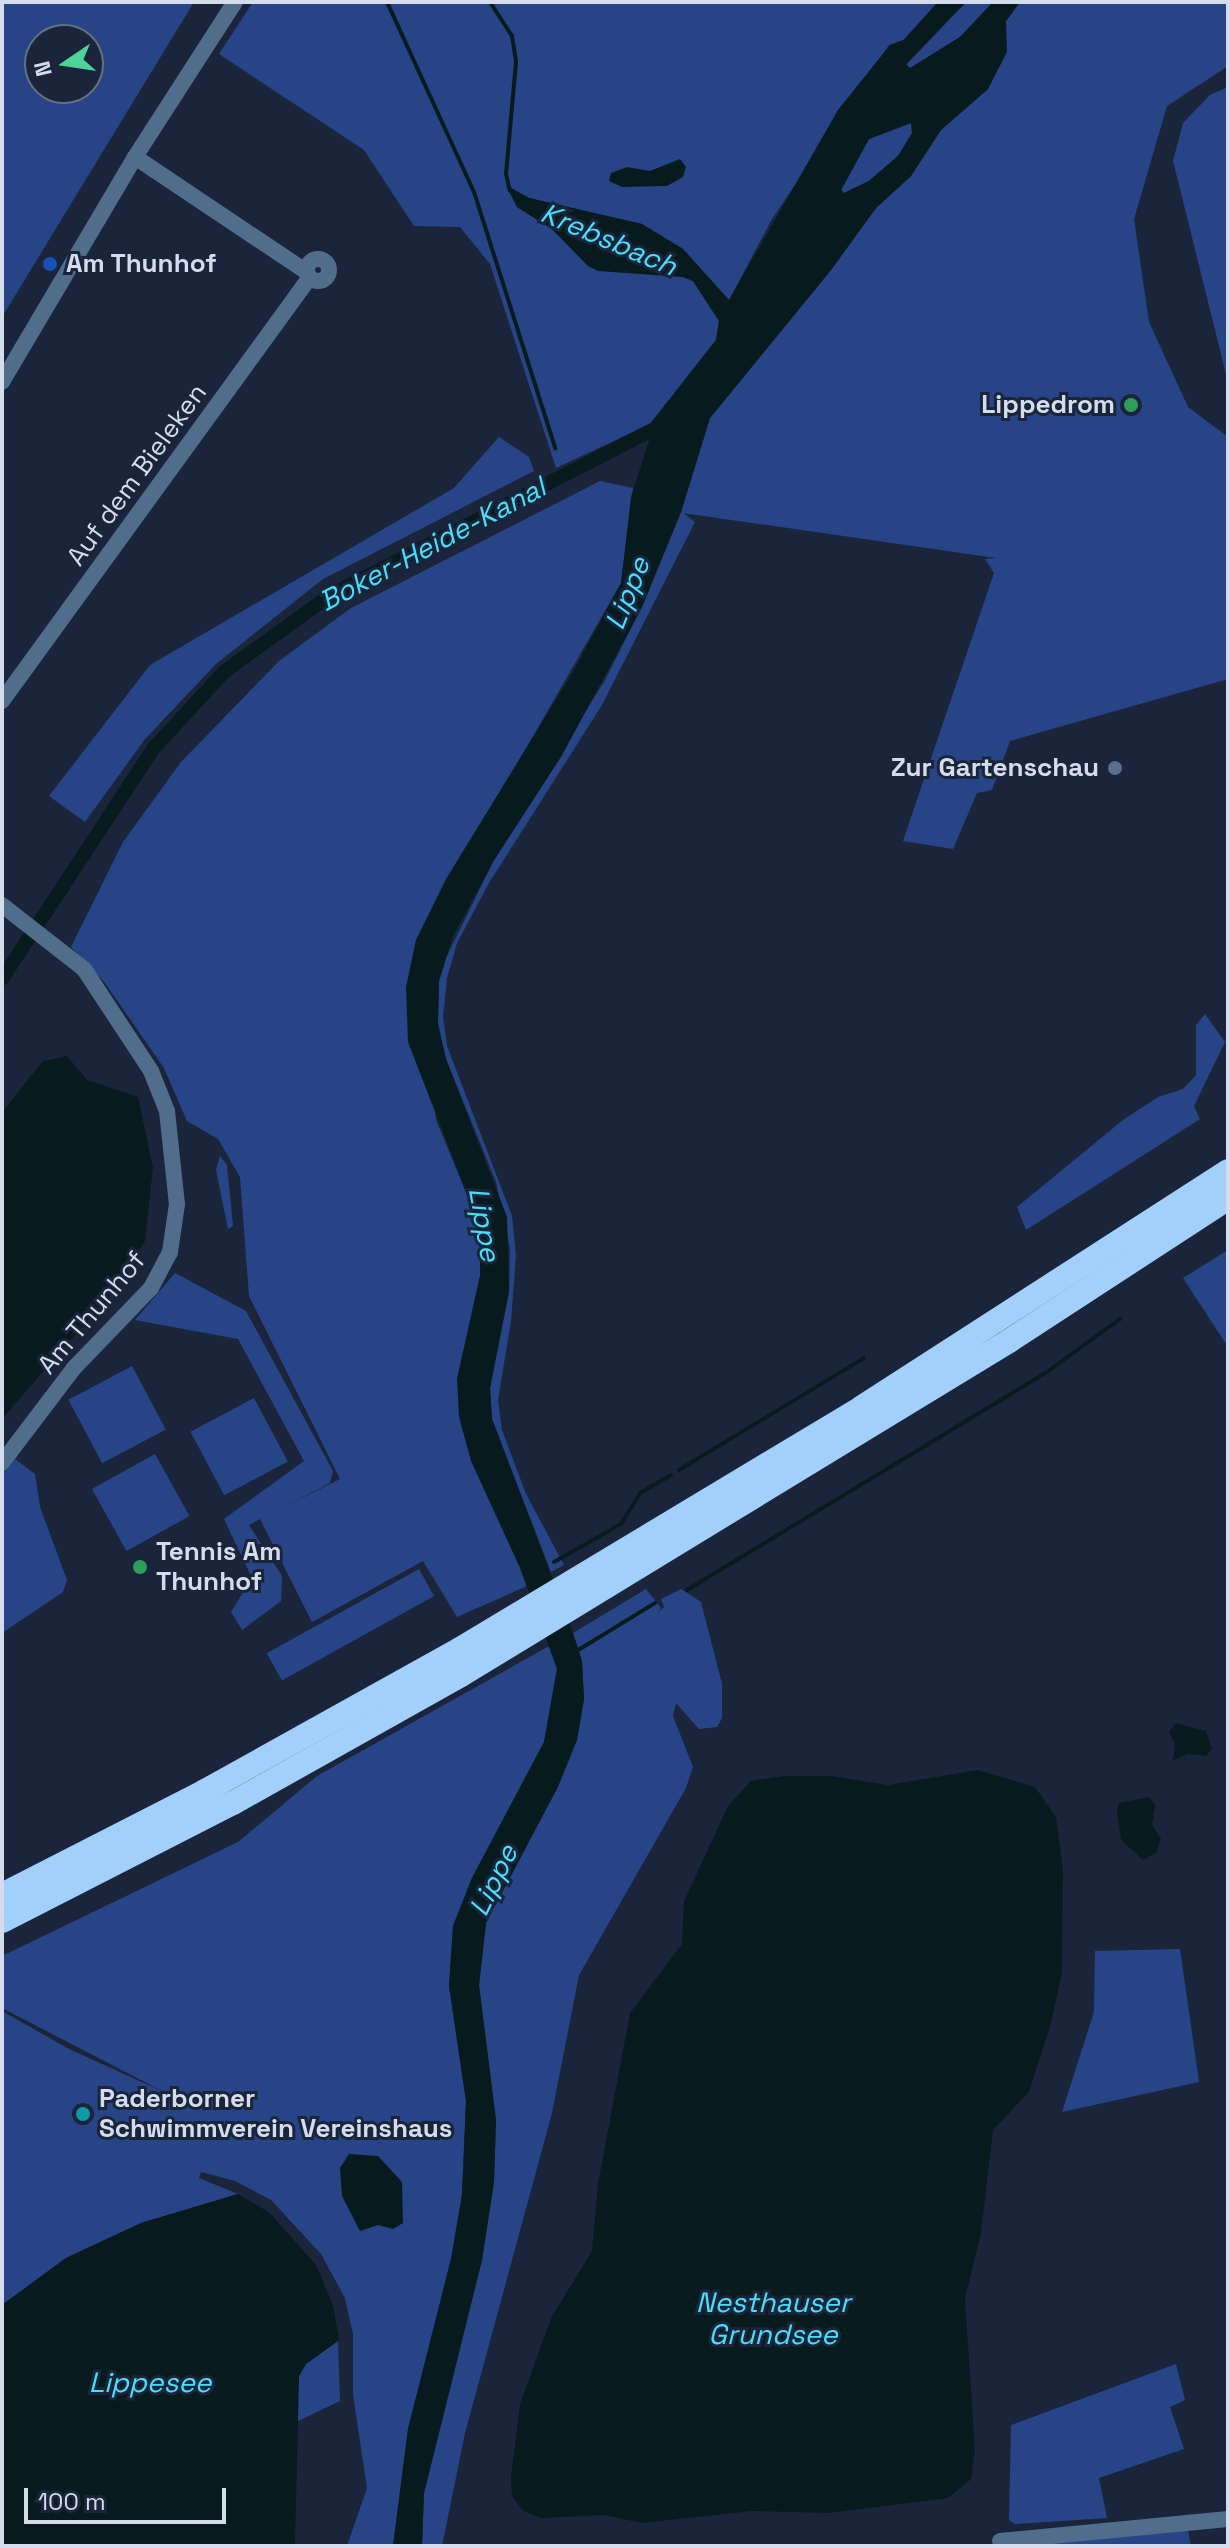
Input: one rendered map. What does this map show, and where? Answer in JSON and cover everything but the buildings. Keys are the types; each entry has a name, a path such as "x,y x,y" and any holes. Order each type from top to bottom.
{"highway":[{"path":"2,1895 205,1791 460,1649 643,1540 1228,1171"},
{"path":"2,1921 233,1803 461,1675 643,1567 1009,1341 1228,1198"}],"street":[{"path":"2,382 135,157 235,2"},
{"name":"Auf dem Bieleken","path":"2,701 309,274 135,157"},
{"name":"Am Thunhof","path":"2,1463 74,1368 151,1288 170,1252 175,1228 172,1136 159,1088 100,989 51,941 7,910"},
{"path":"1000,2541 1228,2519"}],"shaded area":[{"path":"2,2 194,2 2,317"},
{"path":"253,2 938,2 903,40 889,45 772,219 729,300 683,249 642,224 529,198 507,186 517,207 552,229 588,266 683,277 693,281 719,321 716,340 650,424 556,468 490,264 460,227 414,226 364,150 219,54"},
{"path":"966,2 993,2 960,37 909,69 906,65"},
{"path":"1020,2 1228,2 1228,66 1167,106 1134,219 1149,322 1188,407 1228,437 1228,679 1010,741 992,790 977,793 953,849 903,841 994,573 985,559 996,558 683,513 695,522 602,705 489,883 457,943 447,978 443,1017 447,1046 512,1216 516,1255 511,1321 498,1400 502,1430 526,1494 564,1565 551,1572 492,1419 490,1388 509,1292 510,1248 496,1182 446,1059 438,1024 439,981 446,958 493,862 605,680 642,607 681,512 710,418 831,270 876,208 911,176 941,130 988,89 1006,21"},
{"path":"1228,87 1228,382 1173,161 1183,123 1210,95"},
{"path":"911,123 912,133 898,156 869,181 844,193 841,190 869,139"},
{"path":"499,437 529,457 534,471 323,579 216,664 145,739 85,822 49,796 150,665 454,488"},
{"path":"600,481 633,488 621,583 416,940 436,1120 470,1202 480,1242 480,1276 457,1379 527,1586 457,1617 423,1561 312,1622 260,1519 249,1525 282,1576 281,1601 242,1630 231,1612 252,1578 224,1519 304,1461 238,1339 135,1320 175,1273 246,1311 333,1471 330,1483 284,1507 340,1479 249,1296 240,1177 218,1139 187,1121 164,1068 105,983 71,947 123,842 181,762 279,661 351,608"},
{"path":"1205,1014 1225,1042 1194,1106 1200,1119 1026,1230 1017,1207 1123,1120 1158,1097 1183,1089 1196,1075 1196,1025"},
{"path":"220,1156 227,1165 233,1226 228,1229 216,1170"},
{"path":"1228,1250 1228,1347 1183,1278"},
{"path":"132,1366 166,1430 102,1463 68,1400"},
{"path":"254,1398 288,1462 224,1495 190,1432"},
{"path":"155,1454 189,1516 126,1551 92,1489"},
{"path":"15,1459 35,1474 40,1507 67,1580 63,1592 2,1633 2,1473"},
{"path":"419,1569 434,1596 282,1680 267,1653"},
{"path":"646,1589 661,1608 658,1612 664,1607 661,1599 681,1589 701,1602 722,1684 722,1718 717,1727 699,1729 676,1703 673,1716 693,1767 686,1788 579,1975 552,2113 465,2433 442,2546 422,2546 424,2493 482,2260 494,2182 496,2120 479,1985 486,1923 577,1740 584,1699 582,1661 573,1633"},
{"path":"551,1645 557,1669 544,1742 472,1878 453,1926 449,1986 466,2101 462,2195 451,2259 408,2429 393,2546 347,2546 367,2488 353,2395 353,2334 345,2298 321,2254 271,2200 235,2181 201,2172 199,2178 238,2194 141,2223 66,2258 2,2305 2,2011 69,2049 166,2093 2,2008 2,1956 238,1842 317,1776"},
{"path":"1180,1949 1199,2082 1062,2112 1094,2012 1095,1951"},
{"path":"338,2341 340,2401 296,2422 299,2376 306,2364"},
{"path":"1176,2364 1185,2400 1170,2407 1184,2449 1099,2478 1107,2518 1015,2524 1009,2520 1011,2425"},
{"path":"1188,2530 1191,2546 1007,2546"}],"water":[{"name":"Lippe","path":"938,2 966,2 906,64 910,68 960,37 993,2 1020,2 1006,21 1007,52 988,89 941,130 911,176 876,208 831,270 710,418 681,512 642,607 561,757 493,862 453,936 439,981 438,1024 446,1059 507,1217 509,1291 490,1388 492,1419 573,1633 582,1661 584,1699 577,1740 558,1787 486,1923 479,1985 496,2120 494,2182 482,2260 424,2493 422,2546 393,2546 408,2429 451,2259 462,2195 466,2101 449,1986 453,1926 472,1878 544,1742 557,1669 520,1568 471,1461 459,1417 457,1379 480,1276 480,1242 470,1202 408,1042 406,987 416,940 446,879 574,670 621,583 631,497 652,431 650,424 716,340 719,321 693,281 683,277 598,271 588,266 552,229 517,207 506,185 529,198 642,224 683,249 729,300 838,110 890,45 904,40","holes":["911,123 912,133 898,156 869,181 844,193 841,190 869,139"]},
{"path":"680,159 686,167 683,177 667,186 622,187 609,181 611,173 627,167 650,171"},
{"path":"67,1056 87,1080 138,1097 153,1168 145,1241 112,1292 2,1419 2,1112 43,1061"},
{"path":"1176,1723 1206,1731 1212,1749 1206,1756 1188,1754 1173,1760 1175,1745 1169,1732"},
{"name":"Nesthauser Grundsee","path":"978,1770 1035,1787 1056,1817 1063,1870 1062,1973 1051,2023 1029,2092 993,2130 981,2233 965,2299 975,2450 971,2479 948,2498 828,2513 752,2511 642,2523 604,2515 541,2518 523,2511 512,2496 511,2477 520,2404 551,2318 592,2251 598,2184 630,2013 682,1944 684,1901 728,1806 751,1781 784,1776 832,1776 888,1785"},
{"path":"1149,1797 1155,1805 1152,1825 1161,1839 1156,1853 1143,1860 1121,1840 1117,1811 1119,1803"},
{"path":"349,2154 378,2156 402,2182 403,2223 393,2229 378,2225 360,2231 342,2196 340,2168"},
{"name":"Lippesee","path":"238,2194 270,2213 316,2265 333,2305 339,2340 306,2364 299,2376 295,2546 2,2546 2,2305 66,2258 141,2223"}],"waterway":[{"path":"387,2 474,192 555,448"},
{"name":"Krebsbach","path":"490,2 512,36 516,62 506,174 510,191"},
{"name":"Boker-Heide-Kanal","path":"2,979 154,748 224,672 329,596 669,421"},
{"path":"687,1590 1044,1374 1120,1319"},
{"path":"679,1470 864,1358"},
{"path":"554,1562 621,1524 640,1493 671,1475"},
{"path":"575,1652 655,1603"}],"place":[{"name":"Am Thunhof","path":"50,264"},
{"name":"Lippedrom","path":"1131,405"},
{"name":"Zur Gartenschau","path":"1115,768"},
{"name":"Tennis Am Thunhof","path":"140,1567"},
{"name":"Paderborner Schwimmverein Vereinshaus","path":"83,2114"}]}
